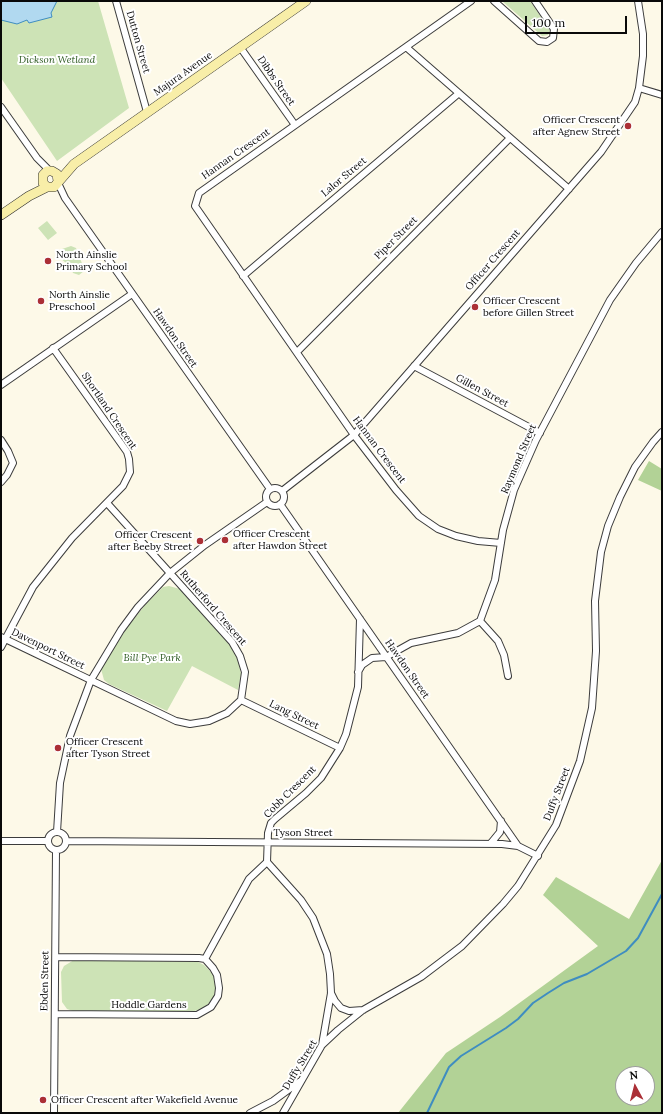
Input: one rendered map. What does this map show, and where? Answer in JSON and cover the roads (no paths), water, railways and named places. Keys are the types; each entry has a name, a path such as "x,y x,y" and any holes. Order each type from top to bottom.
{"main road":[{"name":"Majura Avenue","path":"1,215 28,196 54,184 74,164 306,1"},
{"name":"Majura Avenue","path":"28,196 47,173 74,164"},
{"path":"47,173 57,174 54,184 43,184 47,173"}],"street":[{"name":"Dutton Street","path":"116,1 147,112"},
{"name":"Hannan Crescent","path":"470,1 199,193 195,206 354,435 396,490 419,516 438,529 456,536 478,541 501,543"},
{"path":"494,1 539,41 547,42 553,38 554,29 535,1"},
{"name":"Officer Crescent","path":"282,491 354,435 601,152 634,102 639,88 643,56 643,34 638,1"},
{"name":"Dibbs Street","path":"240,47 294,125"},
{"path":"406,47 458,94 569,189"},
{"path":"639,88 662,95"},
{"name":"Lalor Street","path":"244,276 458,94"},
{"path":"1,107 47,173"},
{"name":"Piper Street","path":"297,352 510,138"},
{"name":"Hawdon Street","path":"54,184 270,489"},
{"name":"Raymond Street","path":"480,621 495,580 501,543 514,490 540,433 610,300 636,263 659,241 662,232"},
{"path":"1,385 132,294"},
{"name":"Shortland Crescent","path":"1,647 3,638 33,587 72,538 107,503 128,479 130,466 127,452 53,348"},
{"name":"Gillen Street","path":"414,366 540,433"},
{"name":"Duffy Street","path":"283,1113 322,1045 363,1010 421,977 462,946 503,904 538,856 563,809 580,761 592,708 596,651 597,586 601,552 608,526 620,496 634,468 662,432"},
{"path":"1,440 13,463 1,482"},
{"path":"276,488 282,491 284,498 280,504 273,506 267,502 266,494 270,489 276,488"},
{"path":"57,832 60,783 70,736 88,679 138,607 170,573 205,545 267,502"},
{"name":"Rutherford Crescent","path":"107,503 232,642 240,656 245,672 241,700"},
{"name":"Hawdon Street","path":"280,504 518,846"},
{"name":"Cobb Crescent","path":"267,862 268,833 271,823 321,778 340,748 353,712 358,687 360,619"},
{"path":"358,672 362,665 370,659 386,657 411,643 458,633 480,621 498,641 504,655 508,676"},
{"name":"Davenport Street","path":"3,638 88,679"},
{"path":"88,679 170,718 190,724 209,721 227,713 241,700"},
{"name":"Lang Street","path":"241,700 340,748"},
{"path":"491,843 500,832 501,821"},
{"path":"57,832 62,834 66,841 63,848 56,850 50,847 48,841 52,834 57,832"},
{"path":"1,841 48,841"},
{"name":"Tyson Street","path":"66,841 268,844 491,843 518,846 538,856"},
{"name":"Ebden Street","path":"54,1113 56,850"},
{"path":"56,957 204,959 249,879 267,862 301,900 313,918 327,954 330,974 330,993 322,1045"},
{"name":"Hoddle Gardens","path":"55,1014 189,1016 203,1013 214,1002 220,988 217,974 204,959"},
{"path":"330,993 341,1008 349,1011 363,1010"},
{"path":"250,1113 273,1101 302,1080"}],"water":[{"path":"1,1 57,1 51,13 52,17 29,23 27,20 17,24 1,20"}],"waterway":[{"path":"427,1113 449,1067 461,1056 506,1028 518,1019 533,1003 548,993 564,983 587,974 626,951 638,938 662,894"}],"place":[{"name":"Officer Crescent after Agnew Street","path":"628,126"},
{"name":"North Ainslie Primary School","path":"48,261"},
{"name":"North Ainslie Preschool","path":"41,301"},
{"name":"Officer Crescent before Gillen Street","path":"475,307"},
{"name":"Officer Crescent after Hawdon Street","path":"225,540"},
{"name":"Officer Crescent after Beeby Street","path":"200,541"},
{"name":"Officer Crescent after Tyson Street","path":"58,748"},
{"name":"Officer Crescent after Wakefield Avenue","path":"43,1100"}],"park label":[{"name":"Dickson Wetland","path":"57,60"},
{"name":"Bill Pye Park","path":"152,658"}]}
